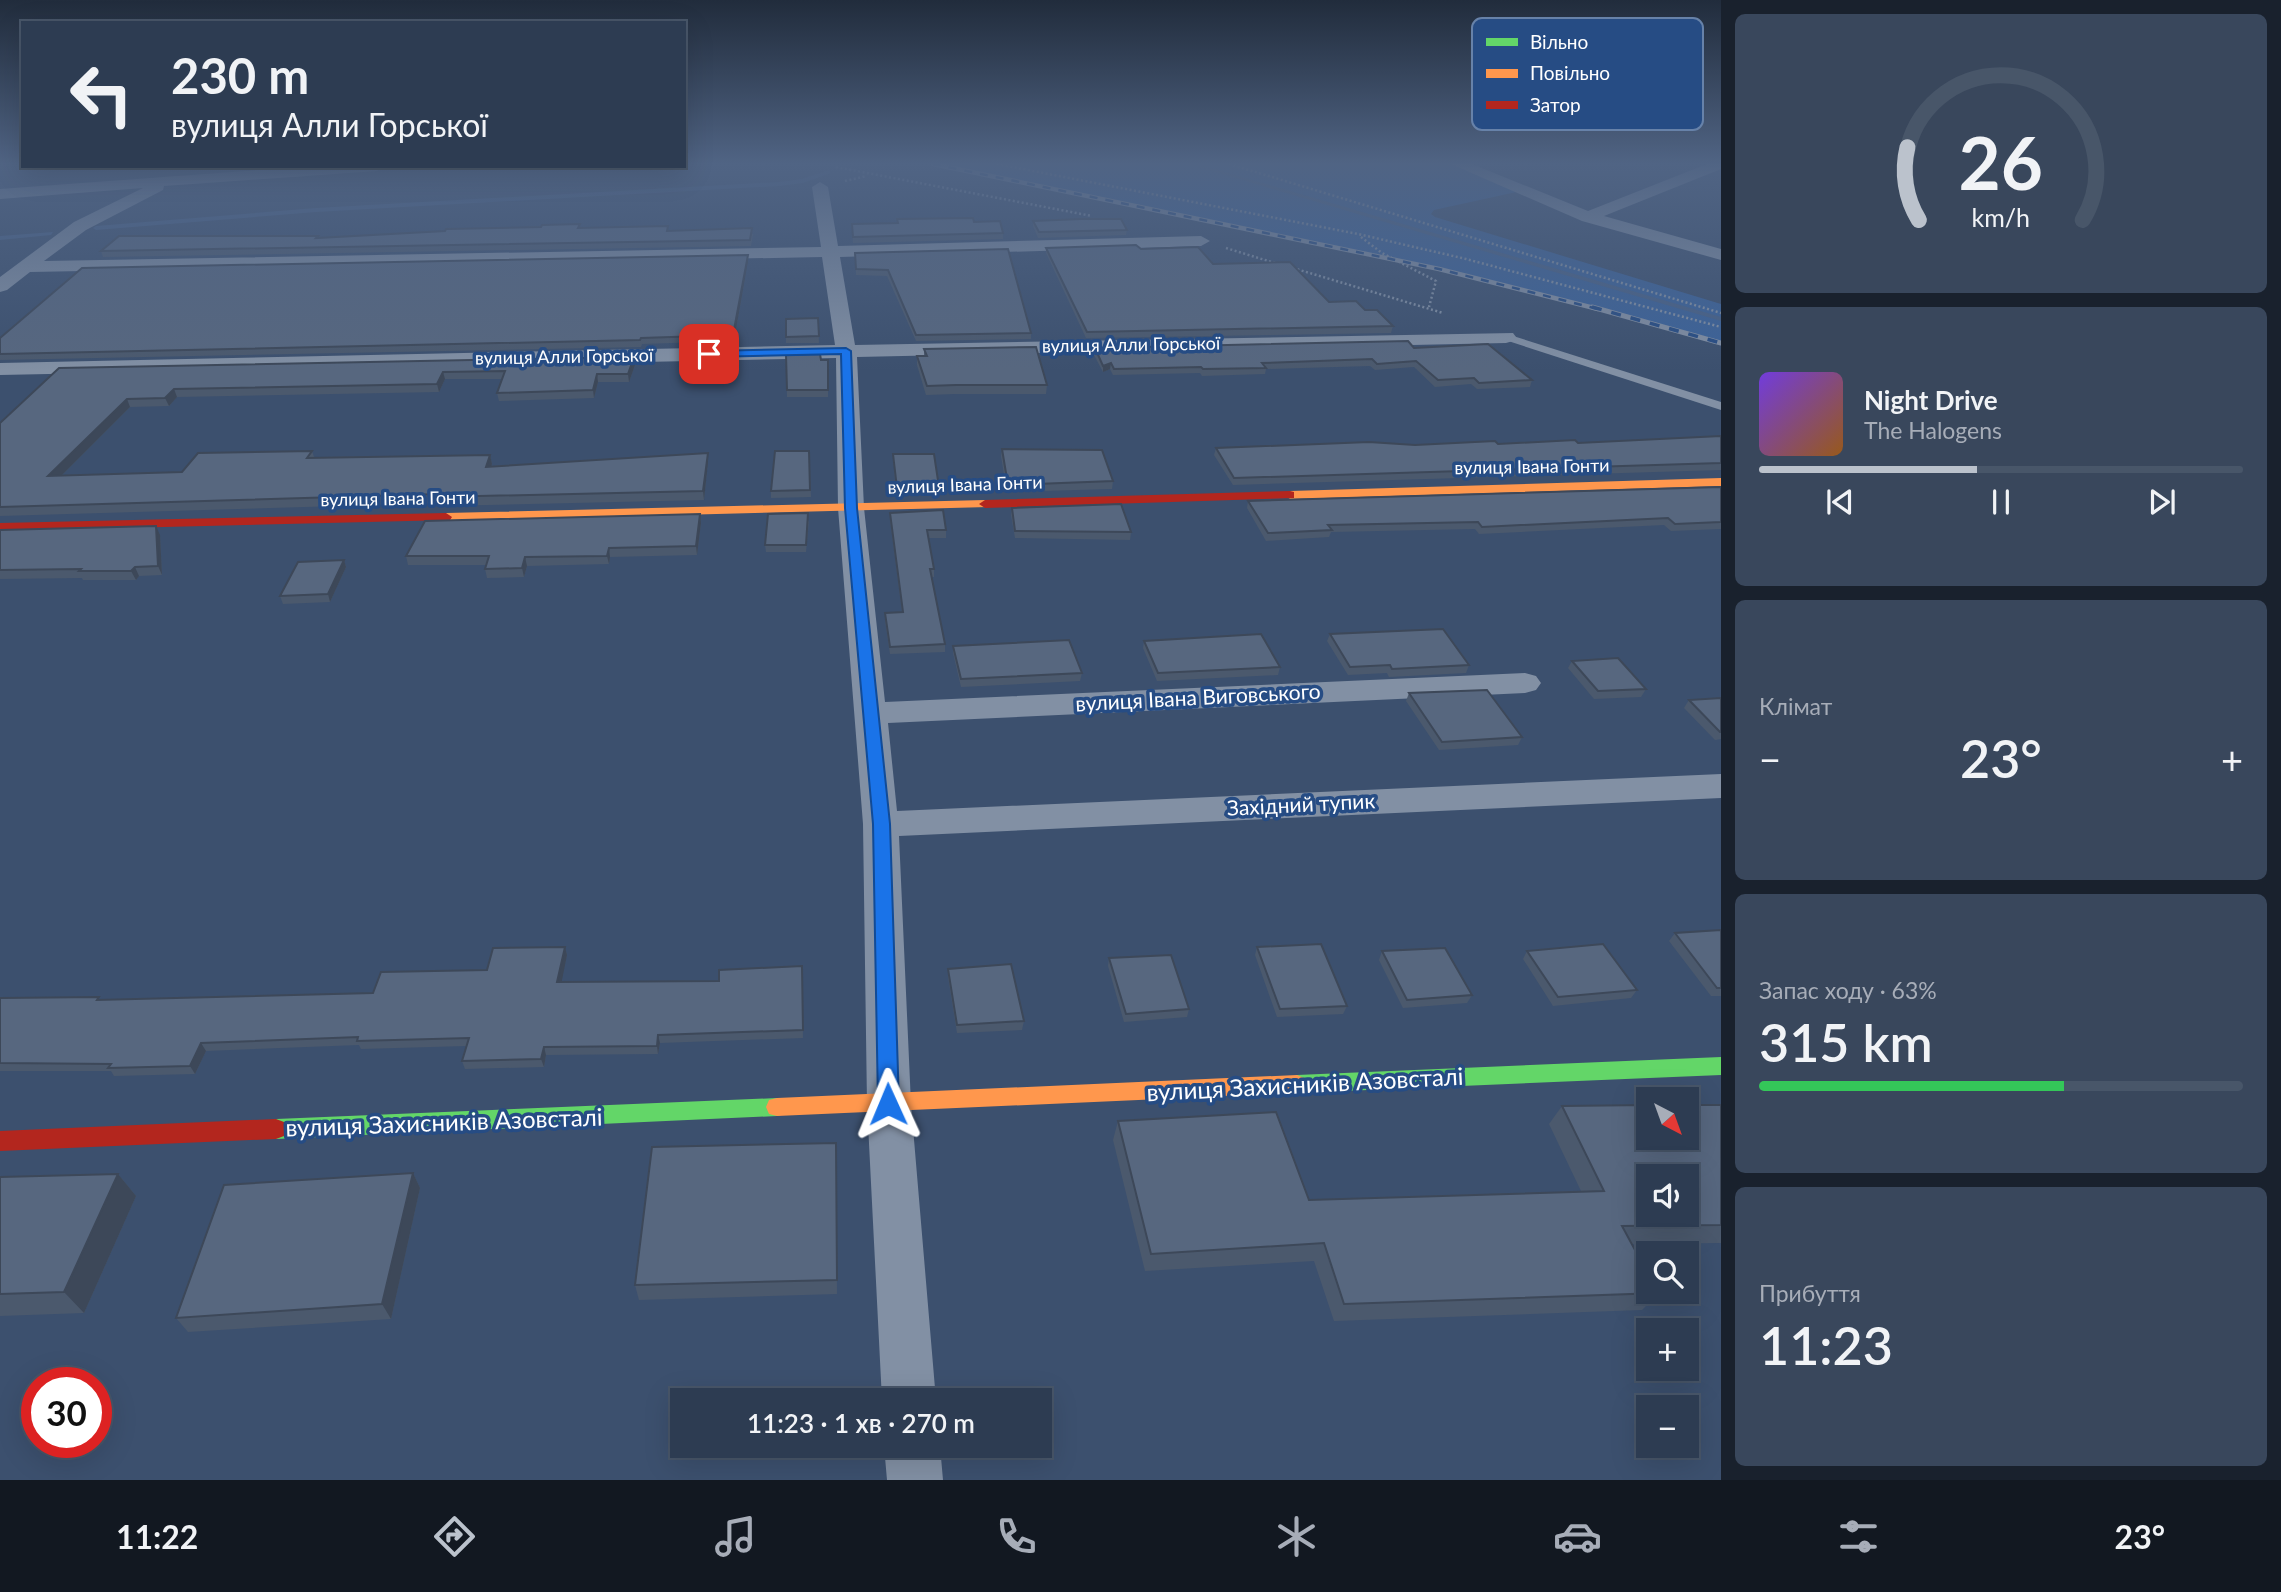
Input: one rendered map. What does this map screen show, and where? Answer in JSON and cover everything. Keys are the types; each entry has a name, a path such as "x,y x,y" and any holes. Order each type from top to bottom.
{"street":[{"path":"0,286 71,233"},
{"path":"828,233 846,351 851,508 881,824 888,1104 908,1388"},
{"path":"1644,233 1721,255"},
{"path":"26,267 831,252 1202,241"},
{"name":"вулиця Алли Горської","path":"0,369 1506,337"},
{"name":"вулиця Івана Гонти","path":"0,527 851,508 1721,482"},
{"name":"вулиця Івана Виговського","path":"871,713 1525,683"},
{"name":"Західний тупик","path":"881,824 1721,786"},
{"name":"вулиця Захисників Азовсталі","path":"0,1142 1721,1066"},
{"path":"913,1458 915,1480"}],"lane":[{"path":"1506,337 1721,406"}],"path":[{"path":"1353,233 1466,259 1721,327"},
{"path":"1457,233 1721,313"},
{"path":"1358,234 1382,253 1436,281 1429,307"},
{"path":"1202,241 1278,263"},
{"path":"1290,267 1429,307 1506,337"}],"shaded area":[{"path":"1266,233 1488,233 1721,304 1721,343 1540,293"}],"building":[{"path":"407,233 751,233 750,240 101,251 119,236 318,236 316,238"},
{"path":"853,233 1001,233 853,237"},
{"path":"1136,245 1141,249 1198,247 1213,264 1290,262 1329,302 1356,301 1365,310 1377,310 1393,326 1087,332 1046,248"},
{"path":"1008,249 1031,333 916,335 888,270 856,269 855,253"},
{"path":"748,255 733,335 640,340 0,354 0,338 82,268"},
{"path":"818,318 819,336 786,337 786,319"},
{"path":"1408,341 1414,348 1488,344 1532,380 1479,383 1474,378 1438,380 1416,361 1377,364 1372,359 1262,363 1266,368 1114,369 1111,363 1103,366 1095,348"},
{"path":"1036,347 1047,385 927,386 917,356 927,356 924,349"},
{"path":"820,354 821,360 828,360 828,390 787,390 786,355"},
{"path":"634,357 628,374 597,374 593,390 497,393 505,371 443,372 437,384 174,389 165,398 127,399 48,476 182,472 198,453 312,451 307,458 490,455 486,467 708,453 703,491 438,497 439,494 0,507 0,423 59,368"},
{"path":"1721,436 1721,463 1234,478 1216,448 1369,442 1415,445 1575,440 1578,443"},
{"path":"1002,449 1102,450 1113,481 1008,485"},
{"path":"775,451 809,451 810,490 771,491"},
{"path":"893,454 934,454 939,487 897,488"},
{"path":"1721,487 1721,522 1675,524 1668,518 1482,527 1478,522 1328,525 1332,530 1268,533 1248,501"},
{"path":"1121,504 1131,532 1015,531 1012,508"},
{"path":"943,510 946,530 927,530 934,569 930,569 945,644 890,647 885,613 903,612 890,513"},
{"path":"808,513 806,545 765,545 768,514"},
{"path":"700,514 696,546 609,548 607,556 525,557 522,568 485,569 489,556 406,556 425,521"},
{"path":"156,526 158,566 135,567 131,571 0,570 0,530"},
{"path":"344,560 328,594 280,596 298,562"},
{"path":"1443,629 1469,665 1392,669 1390,665 1350,667 1330,634"},
{"path":"1261,634 1280,667 1158,673 1144,641"},
{"path":"1069,640 1082,673 961,679 953,646"},
{"path":"1618,658 1646,689 1598,691 1572,661"},
{"path":"1487,690 1522,737 1442,742 1409,693"},
{"path":"1721,698 1721,732 1720,732 1689,700"},
{"path":"1721,930 1721,988 1717,988 1675,933"},
{"path":"1321,944 1347,1006 1280,1009 1257,947"},
{"path":"1603,944 1637,990 1558,997 1527,951"},
{"path":"565,947 557,982 719,981 719,970 802,966 803,1030 658,1035 657,1046 544,1047 541,1059 462,1061 469,1038 357,1041 358,1037 201,1043 190,1066 108,1068 111,1064 0,1063 0,998 99,997 97,1000 373,993 381,972 487,970 493,948"},
{"path":"1445,948 1472,995 1407,1000 1382,951"},
{"path":"1171,955 1189,1009 1126,1014 1109,958"},
{"path":"1011,964 1024,1021 957,1025 948,969"},
{"path":"1636,1105 1636,1150 1699,1150 1699,1105 1721,1105 1721,1225 1699,1225 1699,1164 1636,1164 1636,1226 1622,1226 1636,1252 1636,1294 1344,1304 1324,1243 1151,1254 1118,1121 1276,1112 1309,1200 1604,1191 1562,1106"},
{"path":"836,1143 837,1280 635,1285 652,1147"},
{"path":"413,1173 382,1304 176,1318 224,1185"},
{"path":"118,1174 64,1292 0,1294 0,1177"}],"waterway":[{"path":"0,238 50,233"},
{"path":"1427,233 1721,319"}],"railway":[{"path":"1266,233 1439,269 1598,309"},
{"path":"1592,307 1721,343"}],"traffic: fast":[{"path":"1297,1084 1721,1066"},
{"path":"276,1129 777,1107"}],"traffic: slow":[{"path":"1290,495 1721,482"},
{"path":"446,517 985,504"},
{"path":"777,1107 1297,1084"}],"traffic: jam":[{"path":"985,504 1290,495"},
{"path":"0,527 446,517"},
{"path":"0,1141 276,1129"}],"route":[{"path":"709,354 846,351 851,508 881,824 888,1104"}]}
